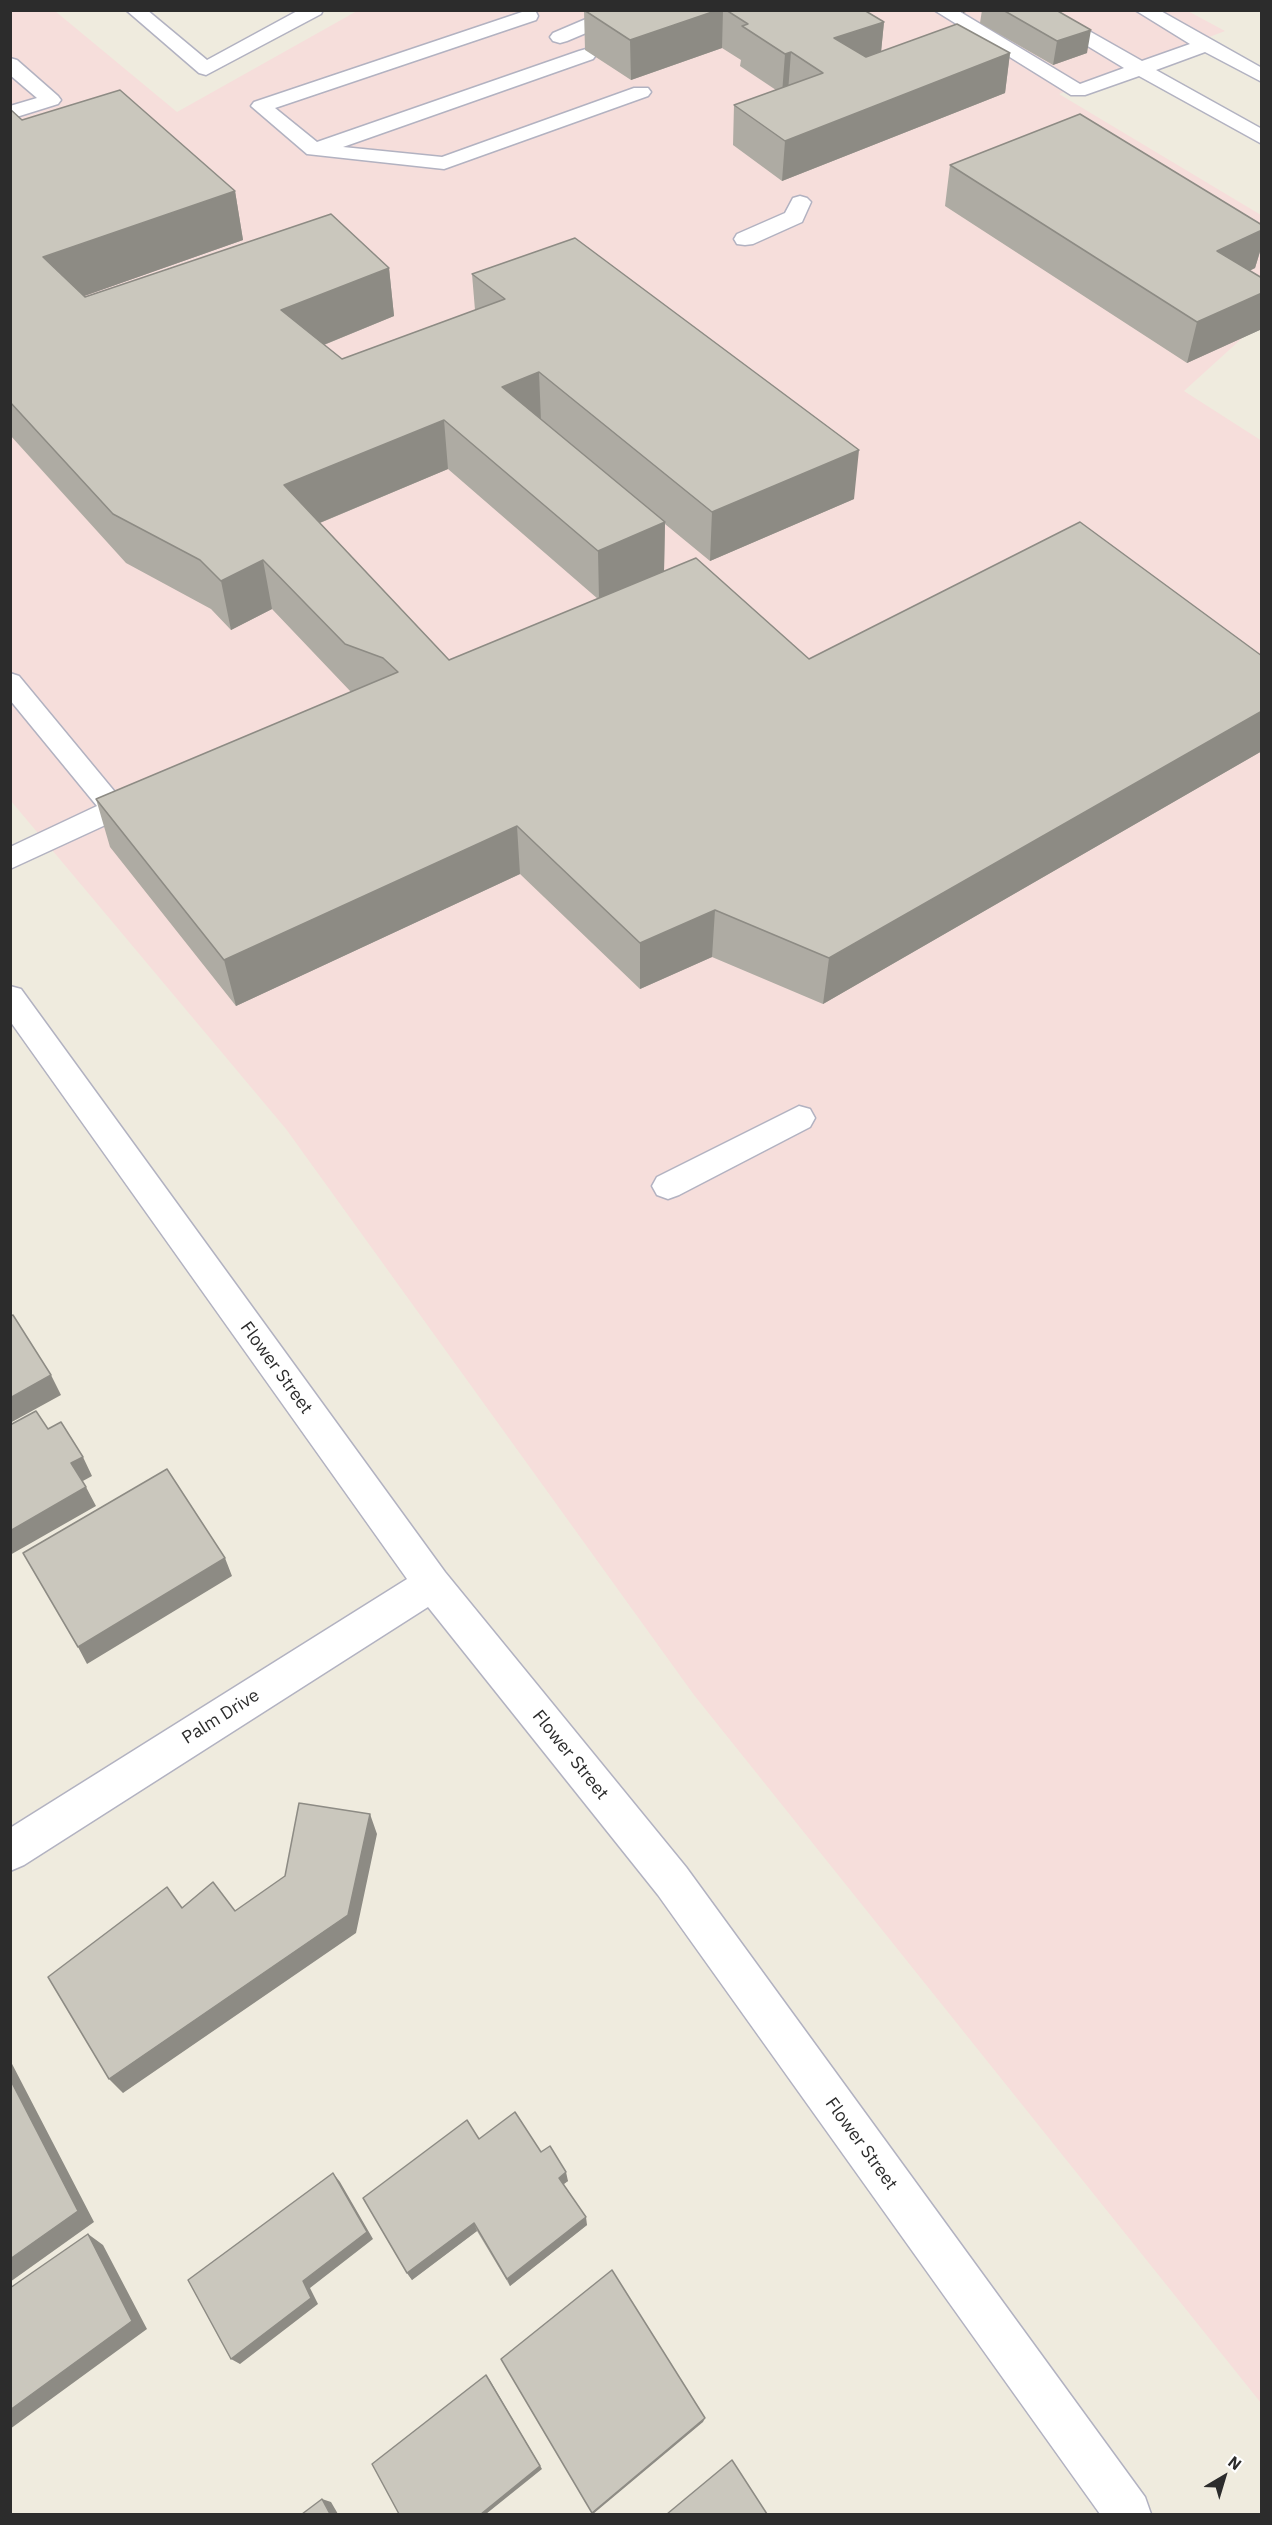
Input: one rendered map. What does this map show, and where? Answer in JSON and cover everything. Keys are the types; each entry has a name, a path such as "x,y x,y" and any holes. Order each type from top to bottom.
{"street":[{"path":"135,10 206,69 314,10"},
{"path":"560,37 624,10"},
{"path":"943,10 1078,92 1206,45"},
{"path":"1037,10 1262,138"},
{"path":"1144,10 1262,76"},
{"path":"529,16 261,105 315,150 444,163 641,92"},
{"path":"315,150 586,55"},
{"path":"10,64 51,100 10,113"},
{"path":"745,239 794,217 800,202"},
{"path":"10,682 115,809 10,859"},
{"name":"Flower Street","path":"10,997 432,1584 672,1881 1128,2514"},
{"path":"668,1186 799,1118"},
{"name":"Palm Drive","path":"10,1851 432,1584"}],"shaded area":[{"path":"1186,10 1225,31 1059,94 1261,215 1261,321 1184,391 1262,441 1261,2403 694,1695 286,1129 11,801 10,11 55,11 177,112 357,11"}],"building":[{"path":"584,10 718,10 630,40"},
{"path":"726,10 864,10 884,22 834,38 866,57 957,24 1010,53 785,141 734,105 823,73 791,52 785,54 742,26 748,24"},
{"path":"1003,10 1056,10 1091,30 1057,41"},
{"path":"120,90 235,191 43,257 85,297 331,214 389,268 281,310 342,359 505,299 472,274 575,238 859,450 712,512 539,372 502,387 665,522 598,551 444,420 284,485 449,660 696,558 809,659 1080,522 1262,656 1262,711 829,958 715,910 640,943 517,826 224,960 96,799 398,672 383,658 345,644 263,560 221,581 200,560 113,514 10,402 10,109 22,120"},
{"path":"1080,114 1262,225 1262,230 1217,251 1262,278 1262,293 1197,322 950,165"},
{"path":"13,1315 51,1375 10,1398 10,1316"},
{"path":"36,1411 48,1429 61,1422 83,1457 71,1463 86,1487 10,1531 10,1425"},
{"path":"167,1469 225,1558 78,1647 23,1553"},
{"path":"299,1803 370,1814 348,1915 109,2079 48,1977 167,1887 182,1908 213,1882 235,1911 285,1876"},
{"path":"10,2079 78,2211 10,2259"},
{"path":"515,2112 541,2152 550,2146 566,2172 559,2178 586,2217 507,2279 474,2223 407,2273 363,2198 467,2120 479,2139"},
{"path":"333,2173 367,2232 303,2281 311,2298 231,2359 188,2280"},
{"path":"88,2234 132,2321 10,2410 10,2288"},
{"path":"612,2270 705,2418 592,2513 501,2359"},
{"path":"486,2375 540,2466 481,2514 399,2514 372,2464"},
{"path":"732,2460 767,2514 667,2514"},
{"path":"322,2499 330,2514 302,2514"}]}
